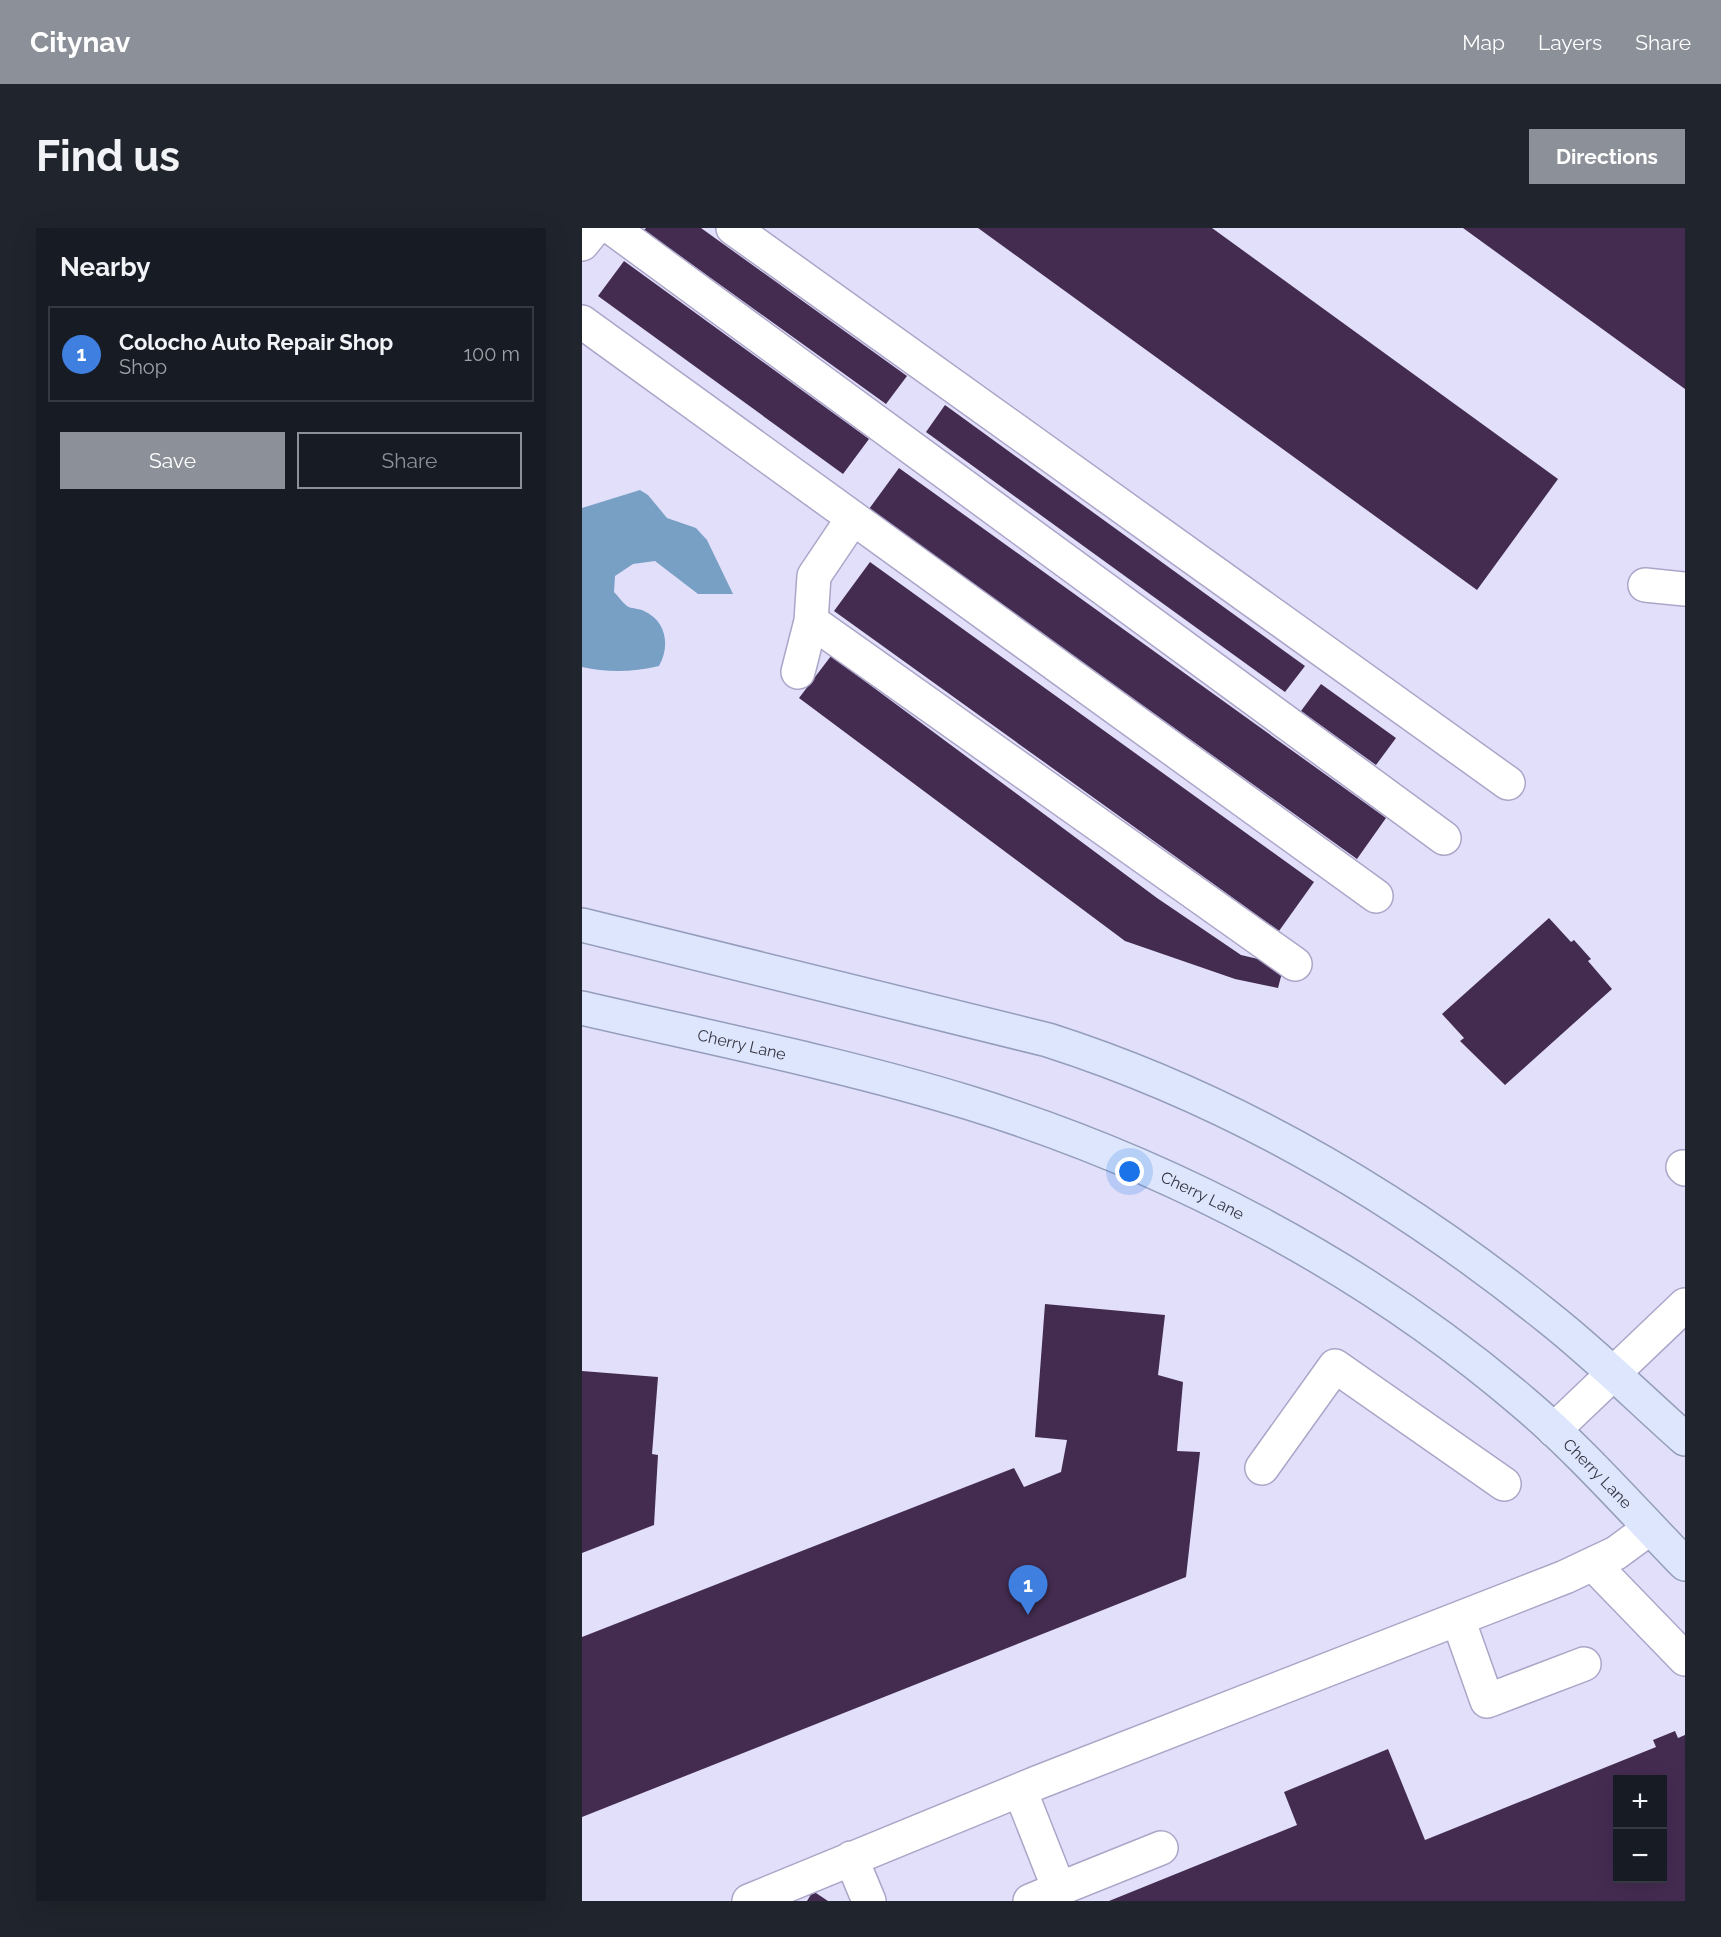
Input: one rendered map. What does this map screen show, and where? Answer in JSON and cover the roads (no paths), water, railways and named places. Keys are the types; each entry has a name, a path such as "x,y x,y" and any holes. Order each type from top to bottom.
{"main road":[{"path":"582,925 1048,1040 1111,1060 1202,1099 1264,1128 1383,1198 1515,1291 1606,1366 1612,1374 1685,1439"},
{"name":"Cherry Lane","path":"582,1008 861,1074 958,1100 1043,1128 1114,1155 1208,1197 1326,1261 1467,1358 1554,1430 1685,1564"}],"street":[{"path":"582,244 594,228"},
{"path":"612,228 1444,838"},
{"path":"733,228 1508,783"},
{"path":"582,322 1376,896"},
{"path":"798,672 811,621 814,576 853,518"},
{"path":"1645,585 1685,589"},
{"path":"811,621 1295,964"},
{"path":"1554,1430 1685,1305"},
{"path":"1262,1468 1335,1366 1504,1484"},
{"path":"749,1901 780,1893 851,1858 1593,1564 1616,1553 1650,1528"},
{"path":"1593,1564 1685,1659"},
{"path":"1458,1619 1487,1701 1584,1664"},
{"path":"1020,1790 1044,1895 1161,1848"},
{"path":"851,1858 869,1901"}],"water":[{"path":"640,490 648,495 667,518 696,528 707,540 733,594 698,594 655,561 633,564 615,576 614,592 627,606 642,610 658,621 665,643 665,651 659,666 620,671 582,667 582,508"}],"place":[{"name":"Colocho Auto Repair Shop","path":"1028,1615"}]}
